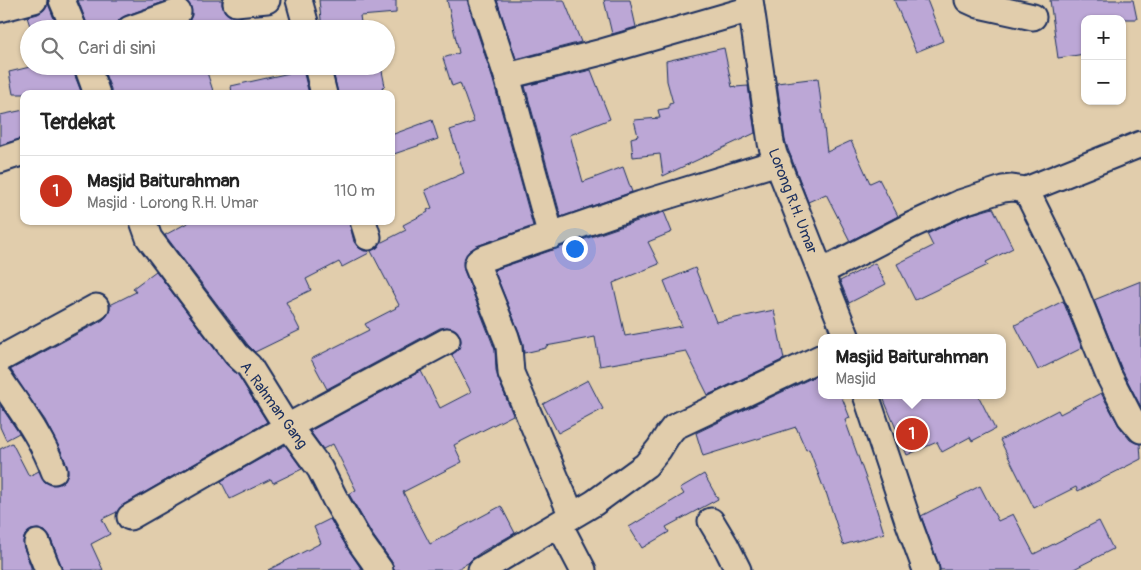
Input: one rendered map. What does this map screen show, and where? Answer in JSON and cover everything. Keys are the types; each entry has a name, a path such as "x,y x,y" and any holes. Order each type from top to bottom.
{"street":[{"path":"0,9 34,0"},
{"path":"62,0 70,20"},
{"path":"236,3 267,0"},
{"path":"299,0 305,20"},
{"path":"482,0 507,76 551,236"},
{"path":"968,0 1033,17"},
{"path":"507,76 602,52 751,5"},
{"name":"Lorong R.H. Umar","path":"751,5 771,143 844,334"},
{"path":"155,20 178,12"},
{"path":"90,75 96,90"},
{"path":"319,75 323,90"},
{"path":"821,272 912,225 960,203 1003,189 1026,190 1141,144"},
{"path":"0,160 20,153"},
{"path":"583,570 511,373 509,347 477,265 478,262 641,204 778,162"},
{"path":"1026,190 1071,281 1110,376 1130,417 1141,430"},
{"name":"A. Rahman Gang","path":"144,225 149,238 237,355 249,366 287,427 295,434 320,469 360,542 380,570"},
{"path":"0,359 96,307"},
{"path":"130,517 287,427 447,341"},
{"path":"481,570 594,503 646,465 674,426 818,359"},
{"path":"0,379 36,433 54,470"},
{"path":"867,399 926,570"},
{"path":"711,521 738,570"},
{"path":"37,543 48,570"}],"building":[{"path":"48,0 54,20 28,20 27,17 38,14 48,4"},
{"path":"78,0 169,0 119,20 86,20"},
{"path":"185,0 222,0 225,12 231,16 241,17 241,20 190,20 192,15 191,7"},
{"path":"319,0 396,0 396,13 360,16 361,20 321,20"},
{"path":"447,0 468,0 493,80 533,226 477,246 469,251 463,261 464,270 495,350 498,378 513,415 454,445 462,462 403,492 430,544 501,506 515,533 455,570 394,570 392,562 372,534 349,494 356,490 333,444 323,449 310,431 421,371 440,408 471,392 452,355 459,348 460,335 454,329 440,328 327,389 311,359 369,330 365,324 399,305 371,251 378,247 380,243 406,230 403,225 432,208 425,190 464,173 450,130 474,122 460,83 452,86 443,58 459,53"},
{"path":"497,0 564,0 581,42 516,59"},
{"path":"604,0 630,0 636,27 612,34"},
{"path":"894,0 927,0 943,41 916,52"},
{"path":"1050,0 1133,0 1137,19 1126,19 1126,15 1081,15 1081,55 1058,58"},
{"path":"724,48 732,87 748,86 755,133 663,176 660,154 633,157 631,138 638,136 634,120 660,118 658,110 669,108 669,104 673,103 667,81 666,61"},
{"path":"20,69 20,75 75,75 80,90 20,90 20,94 13,94 9,72"},
{"path":"591,70 610,119 570,135 583,182 623,167 632,192 561,217 525,86"},
{"path":"106,75 208,75 213,90 111,90"},
{"path":"280,75 304,75 308,90 232,90 231,86"},
{"path":"334,75 383,75 385,86 382,87 383,90 337,90"},
{"path":"818,78 827,152 851,141 870,183 879,179 898,216 850,241 826,194 808,202 785,140 777,83"},
{"path":"20,111 20,139 0,145 0,115"},
{"path":"432,120 438,139 395,154 395,134"},
{"path":"993,208 1013,248 986,262 988,265 915,300 897,264 933,246 927,234 965,216"},
{"path":"664,212 672,232 648,242 659,264 613,283 625,336 682,326 664,281 695,268 716,322 774,310 784,359 708,395 686,351 600,366 595,337 546,346 546,348 524,353 523,343 494,270"},
{"path":"184,225 350,225 354,242 359,248 369,253 342,267 339,262 306,279 311,290 286,302 300,330 255,352 165,235"},
{"path":"875,263 886,284 849,303 840,281"},
{"path":"156,271 226,364 238,375 267,422 123,505 117,512 102,519 110,534 91,544 103,570 62,570 50,537 45,531 38,529 31,530 25,535 23,541 32,570 0,570 0,449 12,443 29,476 39,471 45,482 51,485 59,484 65,480 68,473 62,453 45,420 10,370 103,320 108,314 110,305 136,292 133,288"},
{"path":"1141,281 1141,407 1122,370 1094,300"},
{"path":"1063,301 1082,348 1038,370 1015,325"},
{"path":"818,375 818,399 843,399 850,418 845,420 884,533 843,545 826,492 809,449 806,450 796,427 703,456 696,433"},
{"path":"588,380 603,409 558,433 543,404"},
{"path":"1101,393 1119,426 1130,440 1140,444 1141,459 1078,491 1076,487 1034,508 1000,440 1058,410 1060,414"},
{"path":"884,399 980,399 995,429 972,441 970,437 942,452 937,442 907,455"},
{"path":"0,405 19,433 6,440 0,427"},
{"path":"285,445 302,469 273,483 271,479 230,499 221,481"},
{"path":"704,474 718,499 666,527 669,532 642,548 629,527 684,494 680,488"},
{"path":"980,486 998,521 1013,514 1034,554 1099,521 1113,549 1072,570 940,570 921,516"},
{"path":"330,519 362,570 268,570 321,543 314,527"}],"place":[{"name":"Masjid Baiturahman","path":"912,434"}]}
